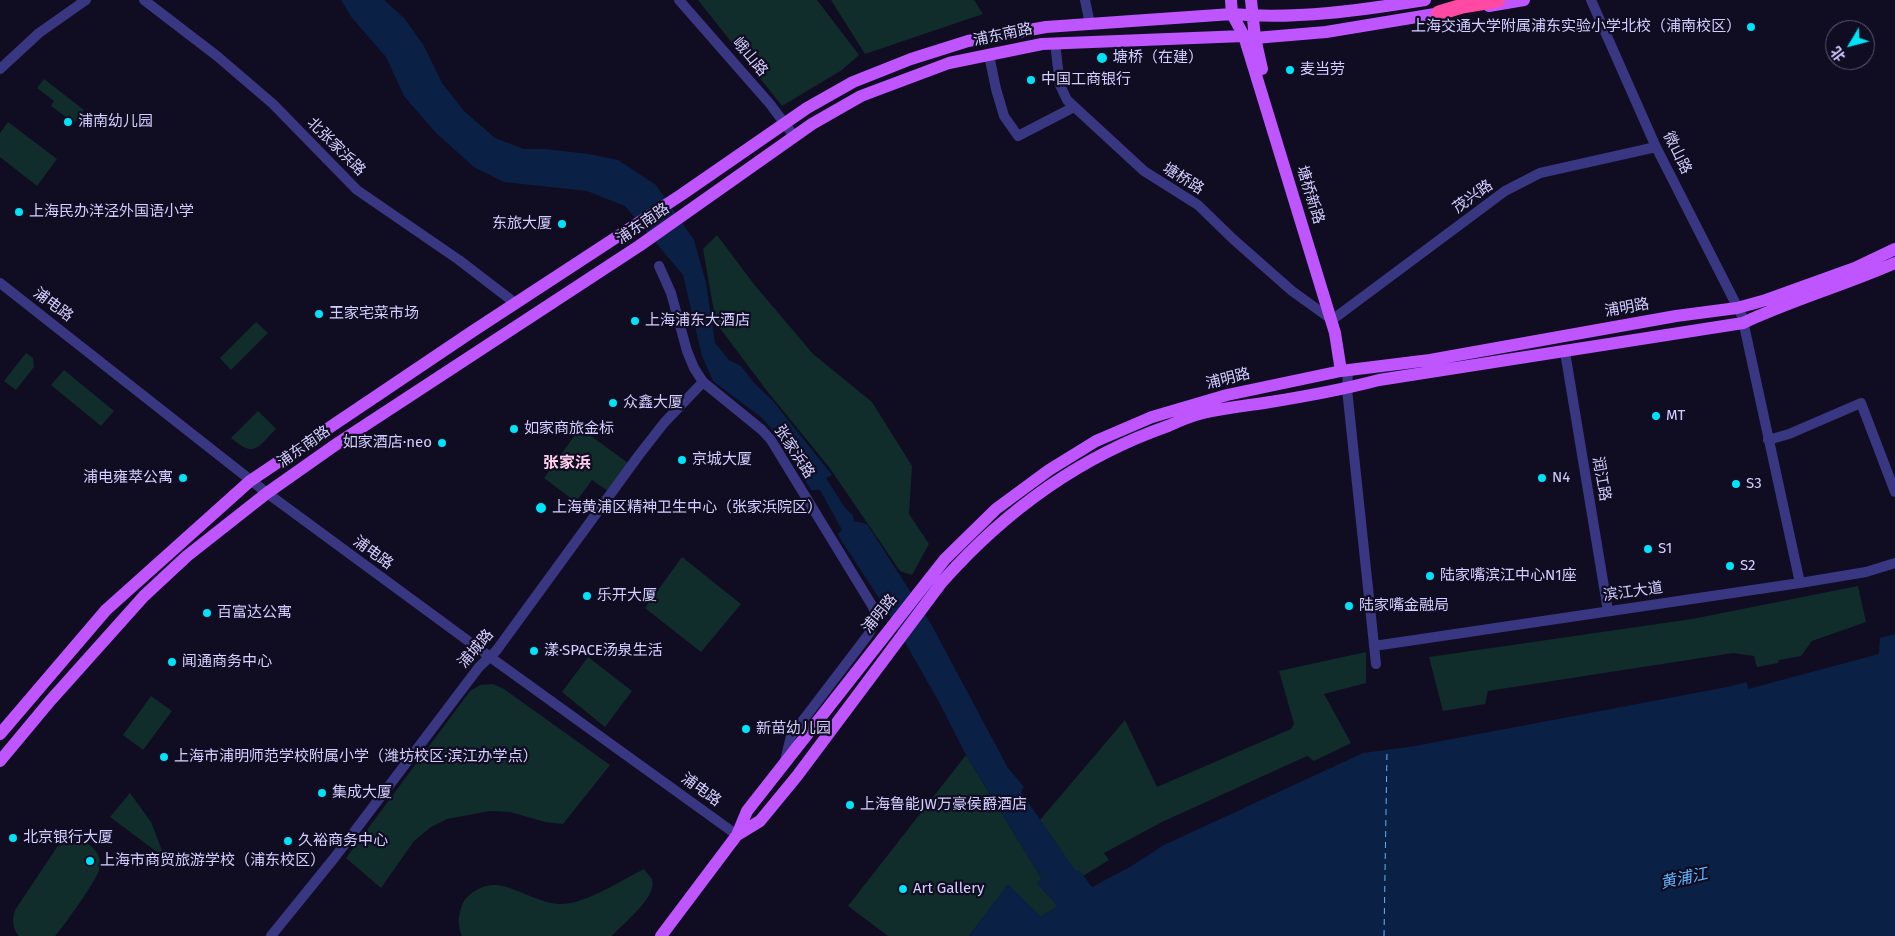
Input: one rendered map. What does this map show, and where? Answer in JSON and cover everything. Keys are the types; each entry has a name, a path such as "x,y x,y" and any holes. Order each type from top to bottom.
{"highway":[{"path":"1439,13 1462,6 1498,0"}],"main road":[{"path":"1230,0 1232,14"},
{"name":"塘桥新路","path":"1250,0 1252,16 1250,37"},
{"name":"浦东南路","path":"0,734 106,610 250,481 629,230 784,123 853,82 911,59 968,41 1046,27 1232,14 1252,16 1311,14 1377,8 1424,0"},
{"name":"浦东南路","path":"1439,13 1461,3 1476,0"},
{"name":"浦东南路","path":"0,761 50,701 144,596 187,556 267,494 338,443 639,246 794,136 861,96 949,63 1042,44 1250,37 1326,32 1524,0"},
{"name":"塘桥新路","path":"1232,14 1250,37 1333,318 1344,371"},
{"name":"浦明路","path":"661,936 737,835 747,811 945,559 996,509 1049,470 1096,441 1152,417 1228,395 1344,371 1430,360 1676,316 1741,316 1766,300 1855,268 1895,249"},
{"name":"浦明路","path":"737,835 760,821 797,776 942,582 960,562 993,531 1040,492 1092,459 1140,435 1204,413 1346,389 1379,380 1565,352 1673,333 1768,311 1857,280 1895,264"}],"street":[{"path":"0,69 38,33 86,0"},
{"name":"北张家浜路","path":"144,0 217,56 273,104 358,190 459,260 515,304"},
{"name":"峨山路","path":"680,0 721,46 794,136"},
{"path":"1086,0 1090,24"},
{"name":"微山路","path":"1591,0 1656,147 1741,316 1800,583"},
{"name":"塘桥路","path":"1055,43 1060,85 1067,100 1074,107 1144,171 1198,205 1292,291 1333,318"},
{"path":"989,55 1004,116 1018,136 1074,107"},
{"name":"茂兴路","path":"1333,318 1505,191 1540,173 1656,147"},
{"name":"张家浜路","path":"659,266 671,293 687,351 694,368 703,382 762,430 771,440 876,615 868,635 791,736 785,762"},
{"name":"浦电路","path":"0,283 110,368 267,494 737,835"},
{"name":"润江路","path":"1565,352 1608,611"},
{"name":"塘桥新路","path":"1344,371 1376,664"},
{"name":"浦城路","path":"270,936 335,857 479,667 490,657 639,455 664,424 703,382"},
{"path":"1768,440 1789,434 1861,403 1895,492"},
{"name":"滨江大道","path":"1374,646 1800,583 1866,572 1895,563"}],"green space":[{"path":"698,0 817,0 859,55 842,70 782,106"},
{"path":"831,0 974,0 983,14 865,54"},
{"path":"44,79 84,110 74,123 51,106 54,101 37,88"},
{"path":"8,122 57,159 37,186 0,157 0,133"},
{"path":"717,235 753,283 813,354 872,402 912,466 909,514 929,544 912,575 900,571 829,467 767,391 716,323 703,249"},
{"path":"256,322 268,333 231,370 220,358"},
{"path":"26,353 33,358 34,367 16,390 4,381"},
{"path":"64,370 114,411 101,426 51,385"},
{"path":"258,411 276,429 259,446 251,449 245,448 231,438"},
{"path":"580,428 628,463 608,491 592,480 576,502 544,478"},
{"path":"682,557 741,604 701,652 645,608"},
{"path":"1858,586 1866,622 1812,641 1801,656 1757,667 1754,656 1733,653 1488,691 1485,704 1443,711 1429,657 1692,619"},
{"path":"1366,652 1366,683 1324,694 1351,743 1314,761 1307,756 1162,822 1104,853 1109,860 1083,876 1075,871 1040,820 1125,720 1157,787 1291,729 1294,724 1279,671"},
{"path":"588,657 632,691 605,727 562,692"},
{"path":"493,684 504,689 610,765 563,824 545,822 510,812 490,811 447,819 431,827 414,841 381,888 346,858 470,691 480,685"},
{"path":"151,696 172,711 143,750 123,735"},
{"path":"966,755 1042,879 1037,883 1058,906 1041,917 1008,885 969,936 888,936 848,906"},
{"path":"130,793 151,822 163,853 161,855 110,817"},
{"path":"72,839 84,842 97,853 100,864 97,876 55,936 19,936 13,924 15,910 57,847"},
{"path":"644,869 652,879 650,894 645,902 612,936 462,936 460,932 460,912 465,899 486,886 503,886 551,903 570,903 591,896"}],"water":[{"name":"黄浦江","path":"341,0 384,0 404,18 424,46 442,83 464,111 495,138 524,149 545,149 589,154 618,160 656,185 694,240 706,283 715,343 729,360 741,366 754,383 773,401 832,475 826,478 845,508 853,515 854,521 867,524 931,624 1008,768 1024,787 1021,792 1075,870 1080,871 1092,887 1128,868 1164,845 1363,753 1415,746 1747,682 1748,689 1879,654 1880,638 1895,634 1895,936 969,936 1008,884 1041,917 1058,906 1037,883 1042,879 966,755 939,702 883,604 841,540 838,534 842,530 820,490 811,490 780,439 762,418 713,381 702,356 683,275 625,206 587,191 504,182 474,167 436,133 404,96 386,57 352,18"}],"ferry route":[{"path":"1384,936 1387,750"}],"place":[{"name":"上海交通大学附属浦东实验小学北校（浦南校区）","path":"1751,27"},
{"name":"塘桥（在建）","path":"1102,58"},
{"name":"麦当劳","path":"1290,70"},
{"name":"中国工商银行","path":"1031,80"},
{"name":"浦南幼儿园","path":"68,122"},
{"name":"上海民办洋泾外国语小学","path":"19,212"},
{"name":"东旅大厦","path":"562,224"},
{"name":"王家宅菜市场","path":"319,314"},
{"name":"上海浦东大酒店","path":"635,321"},
{"name":"众鑫大厦","path":"613,403"},
{"name":"MT","path":"1656,416"},
{"name":"如家商旅金标","path":"514,429"},
{"name":"如家酒店·neo","path":"442,443"},
{"name":"京城大厦","path":"682,460"},
{"name":"浦电雍萃公寓","path":"183,478"},
{"name":"N4","path":"1542,478"},
{"name":"S3","path":"1736,484"},
{"name":"上海黄浦区精神卫生中心（张家浜院区）","path":"541,508"},
{"name":"S1","path":"1648,549"},
{"name":"S2","path":"1730,566"},
{"name":"陆家嘴滨江中心N1座","path":"1430,576"},
{"name":"乐开大厦","path":"587,596"},
{"name":"陆家嘴金融局","path":"1349,606"},
{"name":"百富达公寓","path":"207,613"},
{"name":"漾·SPACE汤泉生活","path":"534,651"},
{"name":"闻通商务中心","path":"172,662"},
{"name":"新苗幼儿园","path":"746,729"},
{"name":"上海市浦明师范学校附属小学（潍坊校区·滨江办学点）","path":"164,757"},
{"name":"集成大厦","path":"322,793"},
{"name":"上海鲁能JW万豪侯爵酒店","path":"850,805"},
{"name":"北京银行大厦","path":"13,838"},
{"name":"久裕商务中心","path":"288,841"},
{"name":"上海市商贸旅游学校（浦东校区）","path":"90,861"},
{"name":"Art Gallery","path":"903,889"}],"district":[{"name":"张家浜","path":"567,464"}]}
